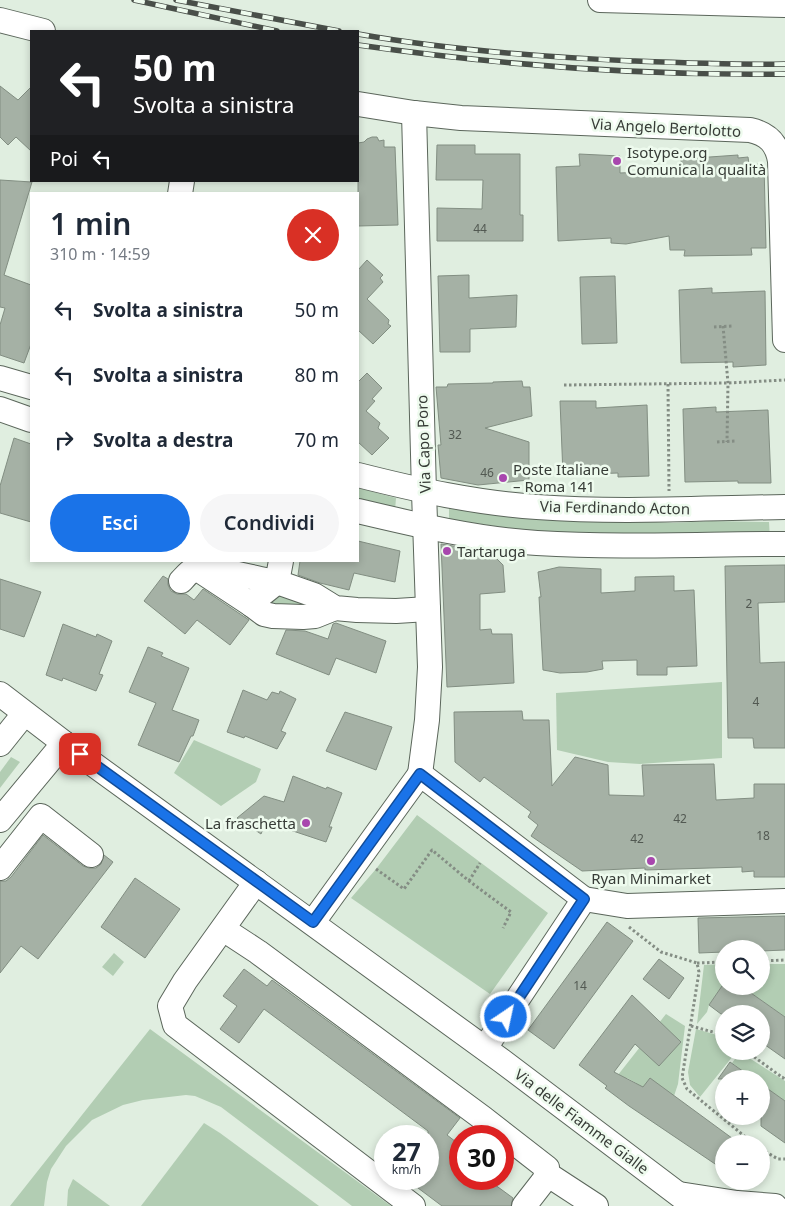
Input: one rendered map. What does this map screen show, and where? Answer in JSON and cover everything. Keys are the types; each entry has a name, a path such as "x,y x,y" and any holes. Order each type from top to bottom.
{"street":[{"path":"600,0 785,5"},
{"path":"0,20 39,30"},
{"name":"Via Angelo Bertolotto","path":"359,104 461,118 750,130 768,137 775,145 780,161 785,340"},
{"name":"Via Capo Poro","path":"414,113 430,681 420,774"},
{"path":"0,378 30,387"},
{"path":"0,409 30,420"},
{"name":"Via Ferdinando Acton","path":"359,475 424,492 536,507 589,510 785,507"},
{"path":"359,511 426,527 537,543 602,545 785,544"},
{"path":"335,608 315,616 264,614 252,605 188,575 212,569 279,572 335,608 386,611 428,609"},
{"path":"252,605 279,572"},
{"path":"0,694 24,714 313,922 420,774 584,899 627,906 785,901"},
{"path":"0,744 24,714"},
{"path":"0,820 64,743"},
{"path":"0,868 41,816 91,855"},
{"path":"256,882 185,981 170,1006 175,1025 413,1206"},
{"path":"485,1048 584,899"},
{"name":"Via delle Fiamme Gialle","path":"313,922 485,1048 686,1200"},
{"path":"223,928 484,1119 547,1168 545,1179 524,1206"},
{"path":"547,1174 596,1206"},
{"path":"686,1200 713,1200 775,1206"}],"path":[{"path":"723,326 728,383 726,442"},
{"path":"714,327 732,326"},
{"path":"564,385 728,383 785,380"},
{"path":"668,384 669,509"},
{"path":"717,442 736,442"},
{"path":"376,869 404,889 432,850 469,881 511,912 503,928"},
{"path":"469,881 480,863"},
{"path":"629,928 661,952 697,963 715,962"},
{"path":"770,961 785,960"},
{"path":"697,963 699,972 682,1078 687,1089 743,1135"},
{"path":"691,1026 715,1033"},
{"path":"758,1060 783,1078 785,1075"},
{"path":"770,1154 778,1159 785,1159"}],"green space":[{"path":"359,488 396,498 395,511 359,505"},
{"path":"449,505 563,517 673,523 712,521 769,522 770,539 626,540 501,527 449,519"},
{"path":"273,592 315,603 312,615 270,605"},
{"path":"722,682 722,758 640,764 608,762 557,750 556,693"},
{"path":"194,740 261,769 256,782 221,806 174,773"},
{"path":"11,757 20,762 0,788 0,772"},
{"path":"417,815 548,913 490,994 351,898 376,869"},
{"path":"114,953 124,962 113,976 102,967"},
{"path":"715,964 716,995 709,1005 707,1012 697,1024 704,965"},
{"path":"770,964 785,964 785,1017 754,995 770,995"},
{"path":"666,1014 685,1026 678,1084 674,1096 636,1097 636,1083 627,1078 619,1087 614,1080"},
{"path":"150,1029 391,1206 352,1206 221,1107 195,1096 186,1095 143,1100 123,1105 92,1120 66,1146 51,1169 47,1182 44,1206 10,1206"},
{"path":"696,1029 715,1034 715,1060 730,1060 722,1070 715,1070 715,1078 700,1097 690,1085 688,1072"},
{"path":"734,1060 752,1060 768,1070 742,1070 732,1063"},
{"path":"770,1071 785,1081 785,1101 770,1090"},
{"path":"204,1123 220,1133 319,1206 141,1206"},
{"path":"73,1179 110,1206 67,1206 68,1190"}],"building":[{"path":"0,86 18,100 30,88 30,150 16,137 8,145 0,137"},
{"path":"377,137 379,141 384,140 384,147 395,147 398,225 359,226 359,143"},
{"path":"437,145 475,145 475,154 520,154 520,215 523,215 523,241 437,241 437,208 482,209 483,180 436,180"},
{"path":"579,154 620,156 620,173 667,171 667,167 681,167 681,159 738,155 738,158 748,157 749,164 764,164 766,248 751,248 752,255 684,256 685,250 670,250 669,236 626,244 611,243 611,238 558,241 556,167 580,166"},
{"path":"0,180 32,182 4,275 30,285 30,347 24,363 0,355 0,325 5,308 0,307"},
{"path":"367,260 383,275 380,278 383,282 367,299 389,320 388,324 391,326 373,344 359,331 359,269"},
{"path":"469,275 469,298 517,295 516,327 470,329 470,352 440,352 438,276"},
{"path":"615,276 617,343 582,344 580,277"},
{"path":"712,288 712,293 765,291 766,365 733,367 733,362 681,363 679,290"},
{"path":"367,373 382,388 372,399 375,401 366,411 380,423 378,428 389,438 372,455 359,443 359,381"},
{"path":"522,381 523,387 530,387 532,416 485,428 529,442 529,480 478,485 441,478 438,445 441,445 436,387 447,387 448,384"},
{"path":"560,401 596,401 596,408 647,405 649,476 618,477 618,473 563,475"},
{"path":"716,407 716,412 768,410 771,483 738,483 738,481 685,482 683,409"},
{"path":"14,438 30,444 30,522 0,513 0,486"},
{"path":"359,541 400,551 395,582 354,573 349,590 298,575 300,562 359,562"},
{"path":"441,544 471,549 474,557 494,556 503,565 505,592 480,594 480,630 491,629 492,634 512,634 514,683 447,687"},
{"path":"785,565 785,602 758,603 760,663 785,662 785,748 754,748 753,738 728,738 725,566"},
{"path":"559,567 601,569 601,593 635,591 635,577 674,576 674,591 694,590 697,666 667,667 667,675 637,675 637,660 602,661 603,669 587,672 560,673 543,670 539,597 541,597 538,572"},
{"path":"163,576 168,579 171,591 177,594 186,594 194,600 203,589 249,620 230,645 197,620 185,634 144,601"},
{"path":"0,579 41,592 24,637 0,629"},
{"path":"336,623 386,641 376,673 336,658 329,675 276,654 286,630 305,631 328,639 333,624"},
{"path":"63,624 96,637 97,634 112,641 99,674 103,675 96,691 63,678 62,681 46,675"},
{"path":"148,647 163,653 161,656 189,668 172,710 199,720 179,762 138,745 156,703 129,692"},
{"path":"243,690 267,700 272,692 279,694 280,691 296,699 281,731 286,733 277,749 245,736 244,738 227,732"},
{"path":"522,711 523,720 549,720 552,786 575,757 608,765 609,795 644,796 642,765 714,764 716,800 754,798 754,784 785,784 785,877 754,877 754,871 742,872 742,867 582,871 531,836 538,825 528,817 531,812 484,777 480,782 455,762 454,712"},
{"path":"345,712 392,727 376,770 326,751"},
{"path":"293,776 342,793 329,827 332,827 326,842 266,822 261,834 237,818 264,796 284,802"},
{"path":"43,835 83,866 96,868 101,864 104,855 113,862 38,959 21,946 0,973 0,881 6,881 11,877"},
{"path":"135,878 180,909 145,958 101,927"},
{"path":"785,916 785,950 770,951 770,940 715,940 715,952 699,953 698,918"},
{"path":"607,922 633,941 554,1049 528,1030"},
{"path":"659,959 684,978 669,999 643,979"},
{"path":"244,969 267,986 272,980 460,1118 455,1125 449,1125 447,1135 449,1137 449,1190 502,1190 513,1198 511,1206 442,1206 421,1190 439,1190 439,1125 420,1125 264,1009 239,1043 220,1029 237,1006 223,996"},
{"path":"632,995 681,1042 659,1066 635,1044 614,1072 643,1087 650,1078 728,1135 715,1135 715,1164 629,1106 605,1088 607,1086 579,1065"},
{"path":"716,995 754,995 768,1005 715,1005 715,1010 709,1005"},
{"path":"770,1006 785,1017 785,1059 770,1048"},
{"path":"730,1062 741,1070 724,1070"},
{"path":"770,1090 785,1101 785,1143 761,1126 770,1125"}],"railway":[{"path":"134,0 272,30"},
{"path":"176,0 334,30"},
{"path":"359,34 460,49 529,55 671,62 785,64"},
{"path":"359,45 464,58 571,68 678,73 785,74"}],"place":[{"name":"Isotype.org Comunica la qualità","path":"617,161"},
{"name":"Poste Italiane – Roma 141","path":"503,478"},
{"name":"Tartaruga","path":"447,551"},
{"name":"La fraschetta","path":"306,823"},
{"name":"Ryan Minimarket","path":"651,861"}],"route":[{"path":"80,754 313,922 420,774 584,899 506,1017"}]}
